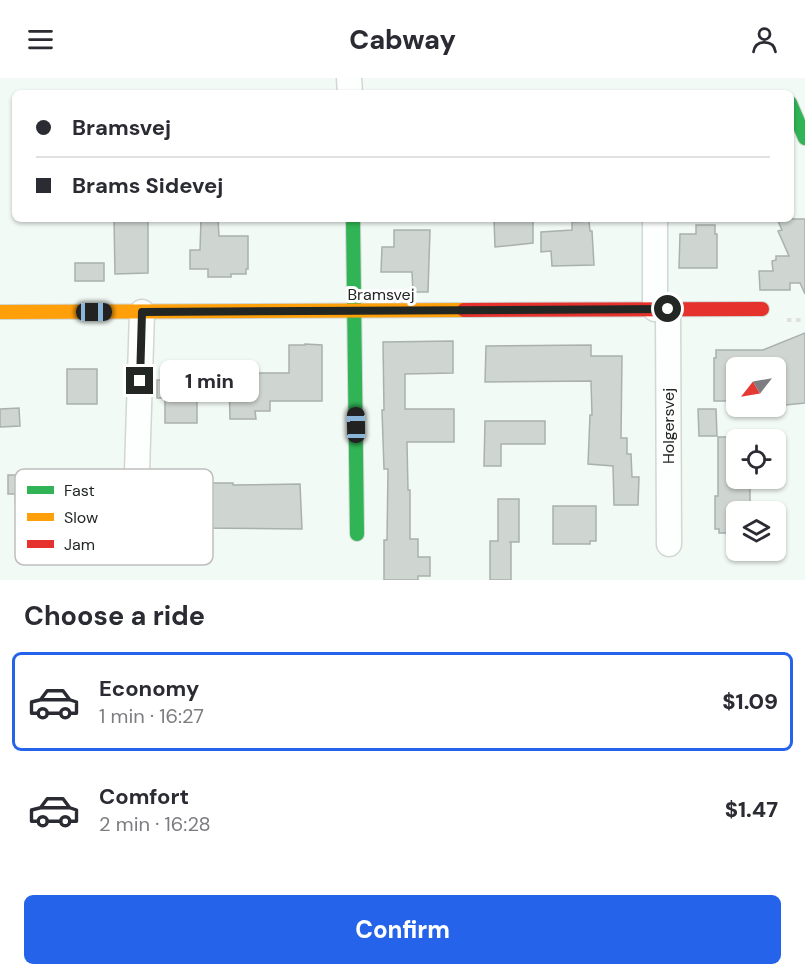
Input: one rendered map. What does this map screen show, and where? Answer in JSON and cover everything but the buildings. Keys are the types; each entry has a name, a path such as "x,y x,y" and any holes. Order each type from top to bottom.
{"street":[{"path":"794,112 805,138"},
{"path":"353,222 357,534"},
{"name":"Holgersvej","path":"655,222 661,309 669,544"},
{"name":"Bramsvej","path":"0,312 762,309"},
{"path":"137,469 142,312"}],"traffic: fast":[{"path":"794,112 805,138"},
{"path":"353,222 357,534"}],"traffic: slow":[{"path":"0,312 464,310"}],"traffic: jam":[{"path":"464,310 762,309"}],"route":[{"path":"140,381 142,312 668,309"}]}
